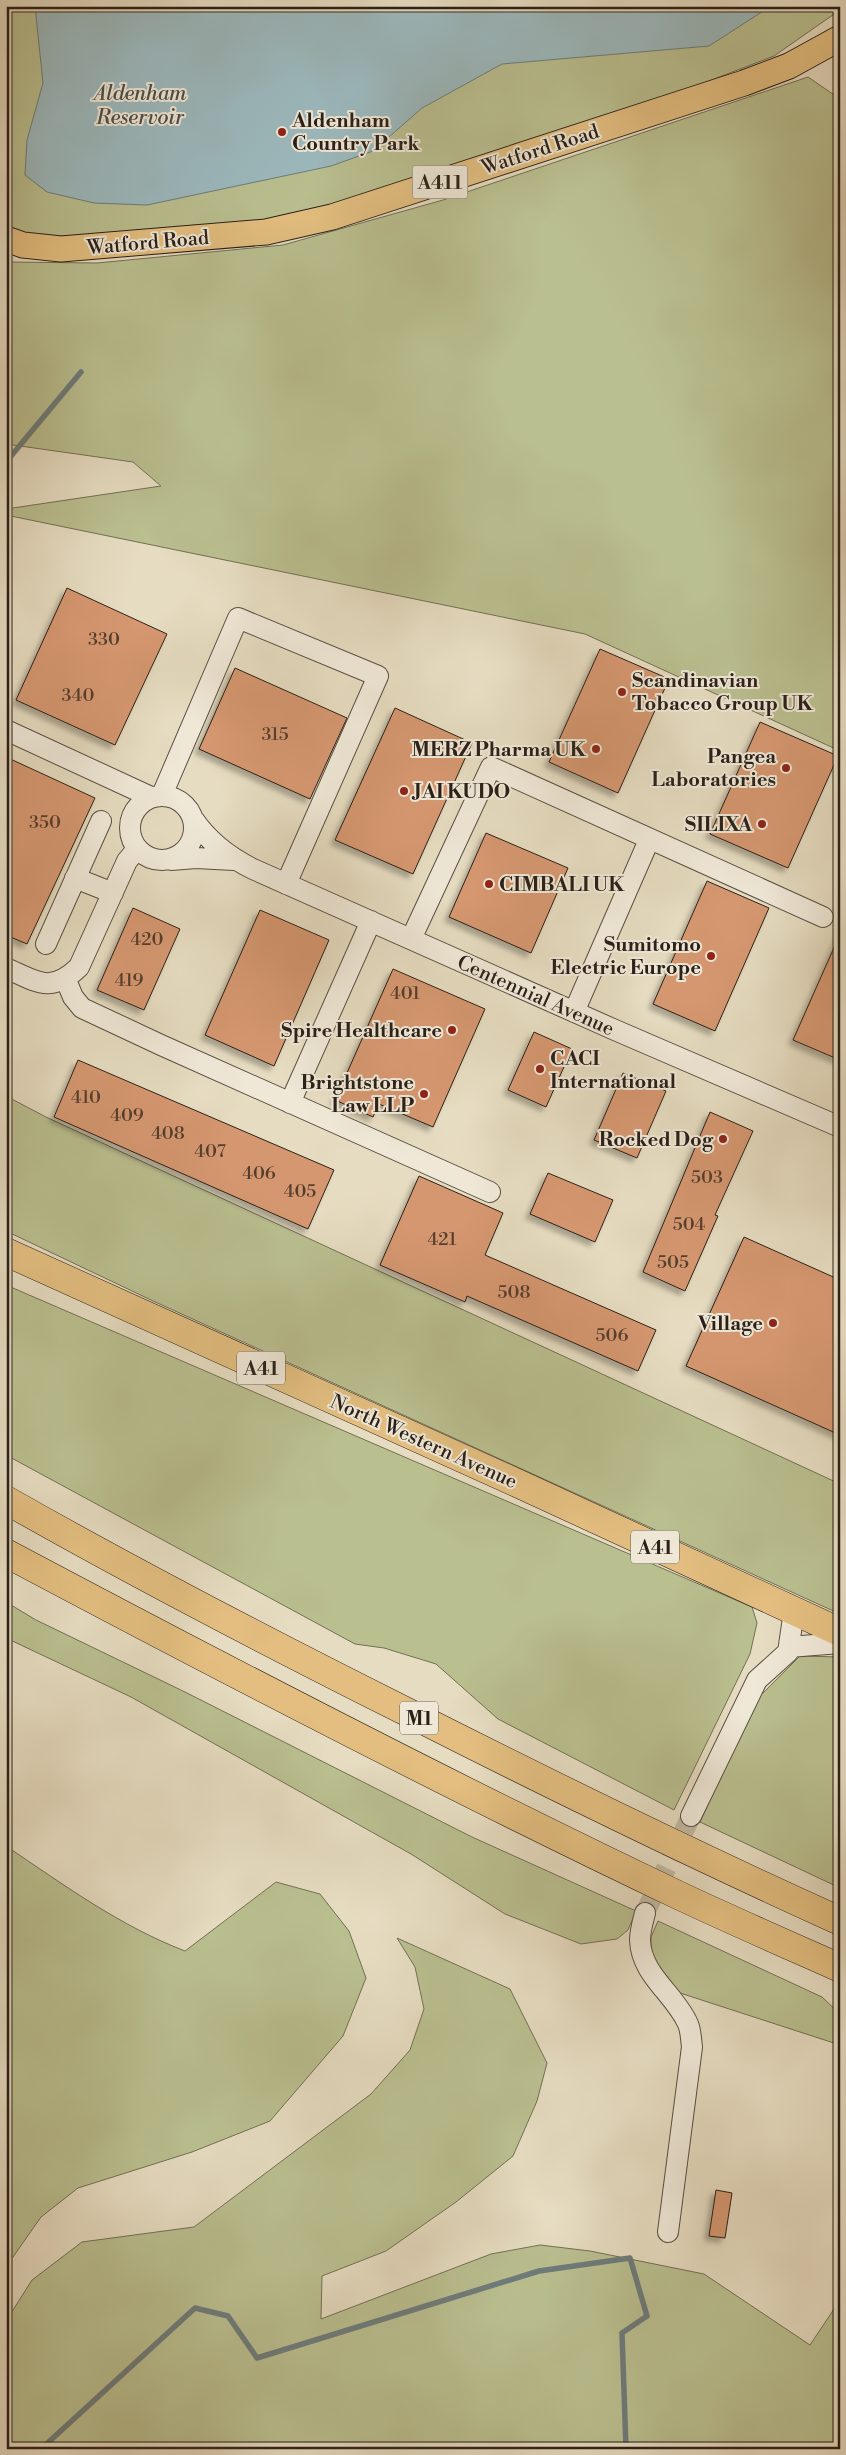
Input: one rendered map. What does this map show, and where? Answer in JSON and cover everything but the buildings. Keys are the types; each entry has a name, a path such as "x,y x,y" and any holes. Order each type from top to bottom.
{"highway":[{"name":"North Western Avenue","path":"6,1252 840,1632"},
{"name":"M1","path":"6,1500 380,1699 588,1803 840,1921"},
{"name":"M1","path":"6,1552 181,1646 439,1778 679,1896 840,1968"}],"main road":[{"name":"Watford Road","path":"15,242 61,249 150,243 266,232 332,217 744,83 789,66 840,38"}],"street":[{"path":"234,860 196,858 152,859 137,849 129,830 130,819 138,806 157,796 238,618 378,676 286,884"},
{"path":"6,730 157,796 182,802 205,837 234,860"},
{"path":"411,939 491,767 823,917"},
{"path":"169,860 179,856 190,845 195,830 194,820"},
{"path":"46,944 101,821"},
{"path":"574,1012 650,840"},
{"path":"6,968 38,982 53,984 66,980 79,968 127,861 137,849"},
{"name":"Centennial Avenue","path":"234,860 574,1012 840,1127"},
{"path":"75,878 113,893"},
{"path":"290,1103 371,921"},
{"path":"66,980 73,997 82,1008 490,1192"},
{"path":"691,1816 757,1680 788,1652 794,1611"},
{"path":"789,1647 840,1643"},
{"path":"645,1913 640,1940 643,1958 651,1973 688,2024 692,2047 668,2232"}],"green space":[{"name":"Aldenham Reservoir","path":"6,6 840,6 840,10 774,56 688,89 385,192 267,223 35,239 6,228"},
{"path":"808,77 840,99 840,751 585,634 6,515 6,509 161,486 133,462 6,444 6,262 97,263 283,245 443,200"},
{"path":"6,1096 46,1117 840,1484 840,1614 151,1300 6,1231"},
{"path":"6,1285 752,1607 757,1623 750,1654 674,1810 498,1719 436,1664 384,1648 355,1644 6,1455"},
{"path":"6,1602 36,1620 185,1692 472,1837 636,1911 628,1930 617,1939 581,1944 505,1914 411,1854 131,1697 6,1638"},
{"path":"800,1656 840,1657 840,1888 700,1822 756,1700"},
{"path":"6,1846 115,1917 138,1930 185,1951 276,1882 320,1894 349,1931 366,1978 343,2036 270,2121 192,2152 78,2188 41,2217 6,2267"},
{"path":"658,1921 822,1997 840,2014 840,2045 680,1993 651,1956 651,1937"},
{"path":"397,1938 510,1989 547,2063 537,2101 513,2156 456,2202 386,2251 322,2276 321,2319 491,2254 540,2245 590,2251 704,2274 810,2345 840,2300 840,2449 6,2449 6,2321 32,2280 82,2242 194,2227 371,2094 410,2050 424,2009 415,1967"}],"water":[{"name":"Aldenham Reservoir","path":"35,6 771,6 709,46 502,64 422,108 373,151 331,166 147,205 94,203 47,192 25,175 27,140 43,83"}],"waterway":[{"path":"6,462 81,372"},
{"path":"41,2449 195,2308 228,2316 257,2358 539,2271 630,2258 647,2316 622,2333 626,2449"}],"tunnel":[{"path":"645,1913 691,1816"}],"place":[{"name":"Aldenham Country Park","path":"282,132"},
{"name":"Scandinavian Tobacco Group UK","path":"622,692"},
{"name":"MERZ Pharma UK","path":"596,749"},
{"name":"Pangea Laboratories","path":"786,768"},
{"name":"JAI KUDO","path":"404,791"},
{"name":"SILIXA","path":"762,824"},
{"name":"CIMBALI UK","path":"489,884"},
{"name":"Sumitomo Electric Europe","path":"711,956"},
{"name":"Spire Healthcare","path":"452,1030"},
{"name":"CACI International","path":"540,1069"},
{"name":"Brightstone Law LLP","path":"424,1094"},
{"name":"Rocked Dog","path":"723,1139"},
{"name":"Village","path":"773,1323"}]}
